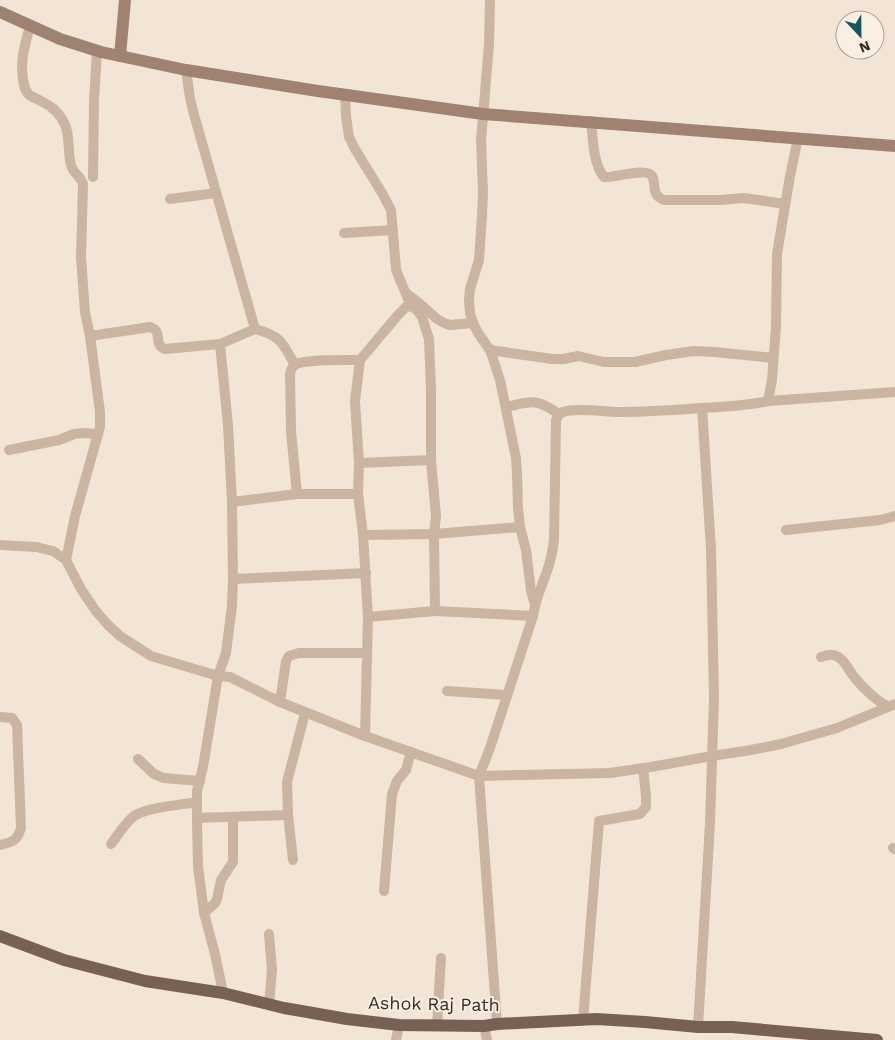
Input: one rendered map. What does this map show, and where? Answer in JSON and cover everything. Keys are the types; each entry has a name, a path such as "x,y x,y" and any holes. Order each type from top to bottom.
{"main road":[{"name":"Ashok Raj Path","path":"0,936 64,960 145,981 223,993 269,1005 347,1019 399,1025 491,1025 583,1020 645,1022 698,1027 732,1027 877,1040"}],"street":[{"path":"120,56 125,0"},
{"path":"490,0 489,44 481,151 483,192 479,260 470,289 469,300 473,323 490,350 500,380 506,407 518,473 520,527 526,550 531,591 535,605"},
{"path":"0,12 60,39 97,51 186,70 345,95 483,114 895,146"},
{"path":"30,26 22,61 24,87 27,93 46,103 58,114 65,124 72,167 83,184 81,257 85,312 100,412 100,427 75,516 66,560"},
{"path":"93,177 97,51"},
{"path":"186,70 193,111 255,329"},
{"path":"345,95 349,137 391,210 396,269 411,306 417,310 422,318 429,339 432,390 431,460 436,516 434,534 435,612"},
{"path":"591,122 595,155 604,177 639,172 648,173 652,176 659,198 664,200 744,198 785,204"},
{"path":"768,401 772,380 776,326 777,254 798,138"},
{"path":"170,199 216,193"},
{"path":"344,233 393,230"},
{"path":"405,293 444,323 450,325 473,323"},
{"path":"365,736 368,617 363,535 358,494 359,463 355,401 360,360 398,315 406,307 411,306"},
{"path":"90,336 150,327 155,328 158,332 158,342 165,349 220,344 255,329 274,336 284,344 295,365"},
{"path":"220,344 228,425 232,502 232,606 226,653 218,676 197,791 197,818 198,866 204,913 223,993"},
{"path":"490,350 552,359 578,356 604,362 635,362 666,355 694,352 716,352 774,358"},
{"path":"297,494 291,431 291,369 295,365 305,362 360,360"},
{"path":"487,1040 491,1025 479,776 533,616 553,548 555,428 559,414 565,411 577,410 644,412 895,392"},
{"path":"506,407 535,401 542,403 559,414"},
{"path":"698,1027 710,823 714,698 711,549 702,408"},
{"path":"9,450 59,440 74,434 98,434"},
{"path":"359,463 431,460"},
{"path":"232,502 297,494 358,494"},
{"path":"786,530 880,520 895,516"},
{"path":"363,535 434,534 520,527"},
{"path":"0,545 36,547 53,551 66,560 81,589 108,625 120,636 151,656 230,678 280,702 365,736 479,776 598,774 750,750 824,733 892,705"},
{"path":"233,579 366,573"},
{"path":"368,617 435,612 533,616"},
{"path":"280,702 286,661 289,656 299,653 367,653"},
{"path":"821,657 831,655 839,658 855,678 879,701 892,705"},
{"path":"447,691 507,695"},
{"path":"293,860 288,815 287,782 305,712"},
{"path":"0,717 12,718 17,725 21,828 18,837 10,843 0,845"},
{"path":"384,891 392,794 397,781 406,770 411,752"},
{"path":"138,759 154,774 164,778 200,781"},
{"path":"583,1020 599,821 640,814 646,807 643,768"},
{"path":"111,844 127,823 140,813 197,802"},
{"path":"197,818 288,815"},
{"path":"204,913 215,904 221,880 234,862 233,817"},
{"path":"269,934 272,970 269,1005"},
{"path":"437,1025 441,958"},
{"path":"396,1040 399,1025"}]}
